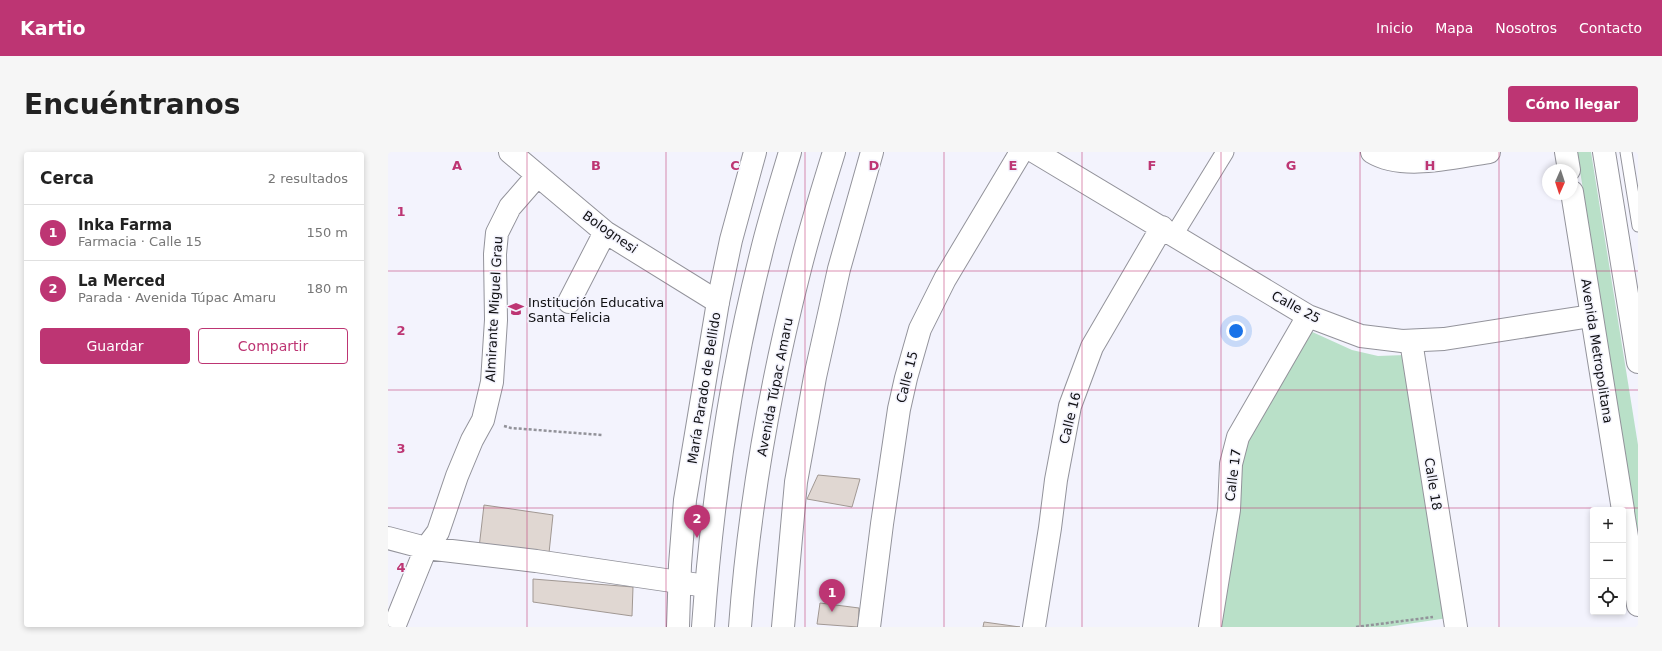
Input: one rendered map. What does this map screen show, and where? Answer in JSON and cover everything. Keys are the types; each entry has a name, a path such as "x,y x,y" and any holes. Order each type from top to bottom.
{"main road":[{"name":"Bolognesi","path":"510,152 605,232 718,302"},
{"name":"María Parado de Bellido","path":"678,627 679,581 685,500 718,302 731,240 755,152"},
{"path":"703,627 719,463 737,358 761,253 790,152"},
{"name":"Avenida Túpac Amaru","path":"740,627 744,573 758,474 777,368 800,268 834,152"},
{"path":"783,627 796,482 815,377 839,269 872,152"},
{"name":"Calle 15","path":"869,627 899,409 920,329 946,279 1021,152"},
{"name":"Calle 25","path":"1035,152 1308,316 1361,336 1402,341 1444,339 1591,316"},
{"path":"1372,152 1382,158 1411,162 1489,152"},
{"path":"1566,152 1568,164"},
{"path":"1604,152 1638,362"},
{"name":"Almirante Miguel Grau","path":"394,627 426,548 438,532 457,476 472,440 483,420 492,382 496,320 495,254 497,233 510,208 537,176"},
{"name":"Avenida Metropolitana","path":"1573,200 1622,507"},
{"name":"Calle 16","path":"1034,627 1056,480 1070,406 1092,347 1168,231"},
{"path":"569,302 605,232"},
{"name":"Calle 17","path":"1210,627 1229,510 1231,464 1238,437 1308,316"},
{"name":"Calle 18","path":"1411,341 1455,620"},
{"name":"Avenida Metropolitana","path":"1626,530 1638,605"},
{"path":"388,538 426,548 536,561 706,586"}],"street":[{"name":"Calle 16","path":"1168,231 1225,152"}],"lane":[{"path":"1626,152 1638,226"}],"path":[{"path":"483,420 511,428 602,435"},
{"path":"1356,627 1455,620"}],"green space":[{"path":"1577,152 1591,152 1638,445 1638,534"},
{"path":"1308,330 1352,350 1378,356 1405,355 1448,618 1387,627 1217,627 1245,440"}],"building":[{"path":"818,475 860,479 852,507 807,499"},
{"path":"484,505 553,515 549,553 479,548"},
{"path":"533,579 633,587 632,616 533,602"},
{"path":"820,603 859,608 858,627 817,624"},
{"path":"984,622 1020,627 983,627"}],"place":[{"name":"Institución Educativa Santa Felicia","path":"516,309"},
{"name":"La Merced","path":"697,538"},
{"name":"Inka Farma","path":"832,612"}]}
